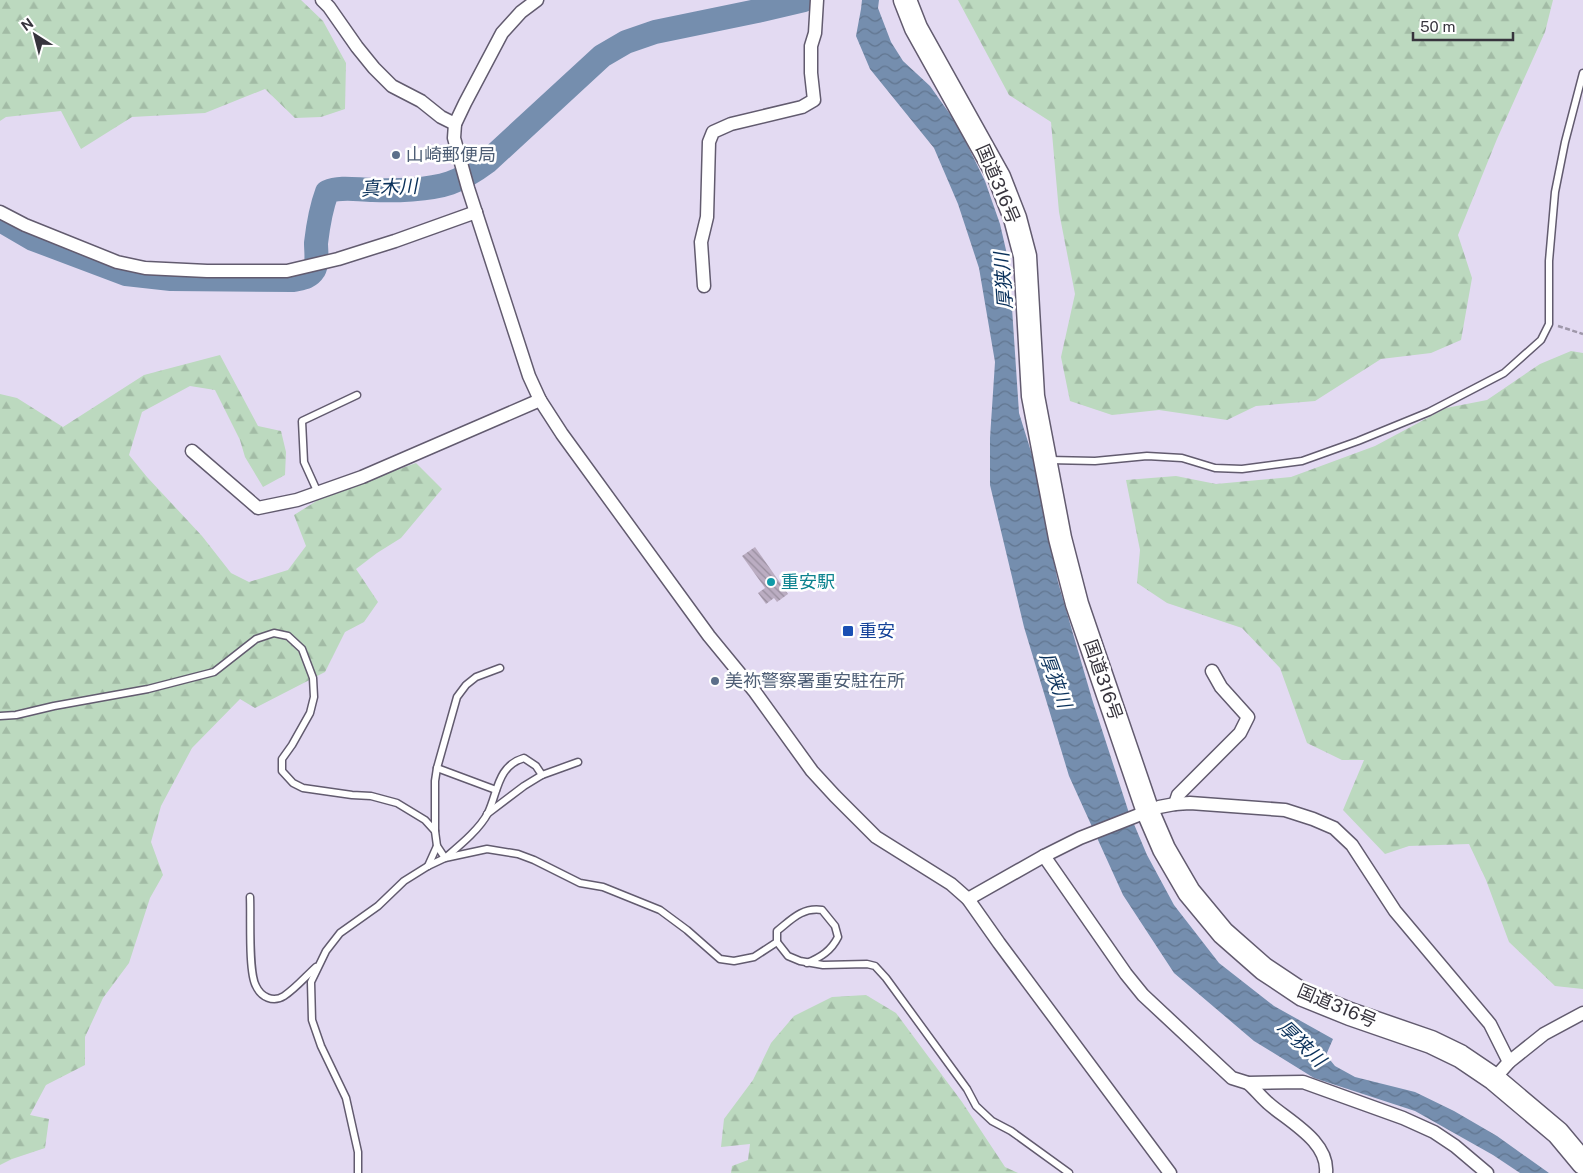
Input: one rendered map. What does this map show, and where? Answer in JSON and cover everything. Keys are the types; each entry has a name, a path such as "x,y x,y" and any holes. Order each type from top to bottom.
{"highway":[{"name":"国道316号","path":"905,0 916,28 999,177 1015,218 1025,256 1033,396 1060,538 1077,604 1144,813 1189,892 1223,933 1264,969 1303,995 1350,1014 1431,1042 1460,1056 1494,1079 1558,1133 1583,1163"}],"street":[{"path":"322,0 374,68 392,86 421,101 441,117 455,124"},
{"path":"537,0 521,12 502,33 455,124 454,138 529,376 540,400 562,434 703,628 755,692 812,771 876,837 951,884 968,899 1170,1173"},
{"path":"704,286 701,242 708,217 709,142 713,132 731,124 802,107 814,100 811,46 815,33 817,0"},
{"path":"0,212 25,225 117,262 144,268 208,271 287,271 338,259 476,212"},
{"path":"192,451 258,508 297,500 362,477 540,400"},
{"path":"1175,804 1178,795 1240,733 1248,717 1221,687 1212,671"},
{"path":"968,899 1080,838 1159,807 1175,804 1285,810 1334,828 1352,845 1395,911 1490,1024 1509,1062"},
{"path":"1044,856 1126,974 1143,995 1232,1078 1248,1083 1302,1082 1395,1115 1434,1132 1455,1146 1487,1173"},
{"path":"1494,1079 1509,1062 1544,1034 1583,1013"},
{"path":"1248,1083 1317,1145 1324,1156 1327,1167 1326,1173"}],"lane":[{"path":"1045,460 1096,461 1147,456 1182,458 1216,468 1242,469 1302,461 1429,412 1504,373 1540,340 1549,324 1548,261 1555,192 1565,142 1583,73"},
{"path":"318,493 304,462 302,421 357,396"},
{"path":"0,716 16,715 183,681 214,672 256,639 274,633 288,636 302,648 312,678 314,696 310,713 292,746 282,759 282,771 293,783 303,788 370,796 397,803 425,820 435,832"},
{"path":"428,866 436,846 435,781 437,768 457,698 466,685 476,677 500,668"},
{"path":"488,814 505,769 514,761 524,758 536,766 542,775"},
{"path":"445,858 472,833 488,814 524,786 542,775 578,762"},
{"path":"437,768 496,790"},
{"path":"436,846 445,858"},
{"path":"358,1173 358,1152 346,1098 321,1046 312,1020 311,982 326,951 340,933 378,906 404,881 428,866 445,858 487,849 518,854 580,883 603,887 660,910 720,958 734,961 754,957 777,942"},
{"path":"250,897 252,970 255,985 262,995 270,999 283,997 319,964"},
{"path":"807,963 824,954 833,946 838,937 835,926 822,910 812,908 799,914 777,931 777,942 788,956 807,963 823,965 866,964 875,966 886,978 967,1089 976,1106 992,1121 1011,1131 1069,1173"}],"path":[{"path":"1549,324 1583,334"}],"green space":[{"path":"0,0 301,0 323,21 346,63 345,109 321,117 295,118 265,89 205,113 132,117 81,149 61,111 6,117 0,121"},
{"path":"958,0 1553,0 1545,32 1497,139 1458,235 1472,278 1461,340 1431,353 1381,359 1315,401 1256,406 1227,420 1159,410 1112,415 1070,401 1061,357 1075,294 1059,212 1051,122 1009,95"},
{"path":"1571,351 1583,353 1583,989 1555,986 1509,942 1486,880 1469,844 1409,846 1385,854 1343,810 1364,760 1342,760 1307,743 1280,668 1242,628 1167,603 1137,583 1140,550 1126,480 1176,476 1216,484 1291,477 1375,446 1446,408 1487,400 1540,364"},
{"path":"220,355 258,426 281,431 286,452 285,475 263,487 245,457 240,440 215,390 190,386 142,412 129,455 202,536 231,573 249,582 288,570 306,546 294,515 326,495 416,463 442,489 401,538 356,569 378,602 364,622 345,632 325,672 255,708 240,699 192,748 161,806 151,842 163,875 150,898 129,963 103,998 85,1037 85,1065 46,1085 30,1115 49,1119 45,1148 0,1165 0,394 17,398 63,427 144,375"},
{"path":"866,995 896,1013 962,1102 1005,1167 1018,1173 731,1173 732,1166 748,1160 750,1144 721,1147 724,1119 753,1080 771,1043 794,1016 832,997"}],"water":[{"name":"厚狭川","path":"862,0 879,0 878,8 891,42 903,61 930,86 957,124 985,181 1000,224 1009,263 1019,413 1033,458 1058,582 1092,699 1128,810 1147,855 1174,905 1219,963 1274,1006 1333,1039 1326,1055 1335,1066 1355,1077 1415,1092 1454,1111 1497,1136 1549,1173 1520,1173 1493,1155 1415,1111 1314,1078 1254,1041 1174,973 1123,895 1069,776 1024,627 990,485 990,438 995,362 979,268 958,204 934,148 870,69 856,36"}],"building":[{"path":"755,547 788,594 777,602 774,598 766,604 758,593 765,588 742,556"}],"waterway":[{"name":"真木川","path":"0,220 33,239 126,274 171,279 293,280 302,278 310,275 315,267 316,243 321,211 327,192 343,189 412,190 455,181 487,162 602,56 626,42 655,32 804,0"}],"place":[{"name":"山崎郵便局","path":"396,155"},
{"name":"重安駅","path":"771,582"},
{"name":"重安","path":"848,631"},
{"name":"美祢警察署重安駐在所","path":"715,681"}]}
